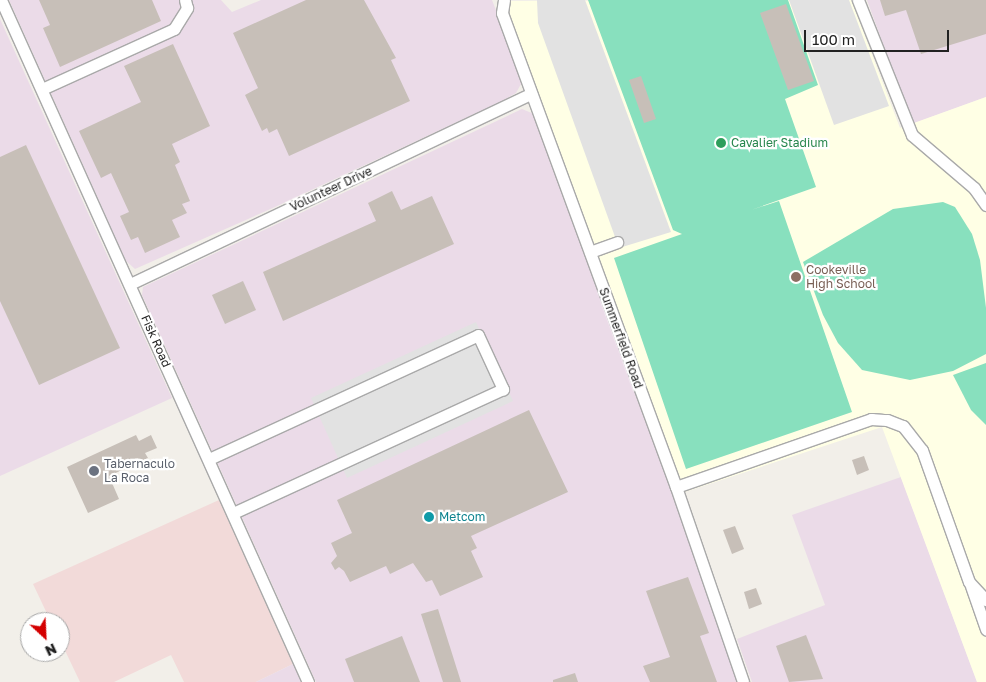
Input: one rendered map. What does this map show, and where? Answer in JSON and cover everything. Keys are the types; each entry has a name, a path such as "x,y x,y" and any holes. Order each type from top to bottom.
{"street":[{"name":"Fisk Road","path":"1,0 308,682"},
{"path":"42,89 174,29 187,8 185,0"},
{"name":"Summerfield Road","path":"504,0 502,13 676,487 743,679"},
{"path":"858,0 912,135 974,188 986,205"},
{"name":"Volunteer Drive","path":"130,284 531,94"},
{"path":"590,252 617,242"},
{"path":"208,459 478,335 503,389 233,513"},
{"path":"676,487 871,419 887,420 903,426 922,450 986,629"},
{"path":"969,582 986,600"}],"shaded area":[{"path":"9,0 221,0 232,12 261,0 492,0 520,74 521,84 516,93 502,101 275,207 135,269 126,261"},
{"path":"537,0 585,0 671,232 619,248 538,23"},
{"path":"789,0 849,0 889,106 834,125"},
{"name":"Cookeville High School","path":"851,0 900,128 986,97 986,682 977,682 882,427 685,492 510,17 508,1"},
{"path":"867,0 986,0 986,97 912,124"},
{"path":"0,19 172,398 0,476"},
{"path":"522,109 534,114 737,669 738,682 316,682 142,295 143,287"},
{"path":"476,322 513,401 347,478 311,398"},
{"path":"901,477 977,682 752,682 737,639 825,605 792,515"},
{"path":"219,500 293,664 256,682 184,682 171,655 114,682 80,682 70,661 70,612 46,612 33,584"},
{"path":"293,664 301,682 256,682"}],"green space":[{"path":"588,0 788,0 818,85 785,99 816,187 751,210 779,201 852,412 686,469 614,258 682,234 673,230"},
{"path":"943,202 955,207 972,234 980,260 986,308 986,354 953,371 910,380 862,370 838,343 823,315 803,262 893,209"},
{"path":"986,363 986,425 971,410 953,375"}],"building":[{"path":"39,0 152,0 161,21 60,67 43,28 50,25"},
{"path":"306,0 364,0 396,58 391,60 410,101 289,156 277,129 269,133 267,128 262,131 245,95 258,88 233,33"},
{"path":"880,0 986,0 986,34 921,54 906,10 885,16"},
{"path":"786,4 814,81 788,90 760,13"},
{"path":"173,44 210,126 172,144 180,162 175,165 190,201 182,204 187,213 172,220 180,237 145,253 138,237 131,240 120,216 129,212 111,173 101,178 79,131 141,102 124,66"},
{"path":"641,76 656,119 644,123 629,80"},
{"path":"26,145 120,348 39,385 0,301 0,157"},
{"path":"392,191 401,210 432,196 454,244 283,321 263,272 376,221 368,203"},
{"path":"243,281 256,310 225,324 212,295"},
{"name":"Metcom","path":"529,410 568,492 471,536 477,548 471,551 483,577 440,596 432,580 426,582 413,563 390,574 386,566 350,582 344,571 339,567 335,570 331,563 337,556 331,543 352,533 337,500"},
{"name":"Tabernaculo La Roca","path":"136,435 139,441 151,435 157,448 145,453 148,458 109,476 119,499 88,513 67,467"},
{"path":"864,456 869,470 857,475 852,460"},
{"path":"735,526 744,549 732,554 723,530"},
{"path":"688,577 709,633 700,636 717,682 650,682 643,666 670,657 646,591"},
{"path":"756,588 762,604 749,609 744,592"},
{"path":"438,609 461,682 443,682 421,614"},
{"path":"806,635 823,679 789,682 776,646"},
{"path":"402,636 420,682 354,682 345,659"},
{"path":"575,673 578,682 553,682 553,680"}],"place":[{"name":"Cavalier Stadium","path":"721,143"},
{"name":"Cookeville High School","path":"796,277"},
{"name":"Tabernaculo La Roca","path":"94,471"},
{"name":"Metcom","path":"429,517"}]}
